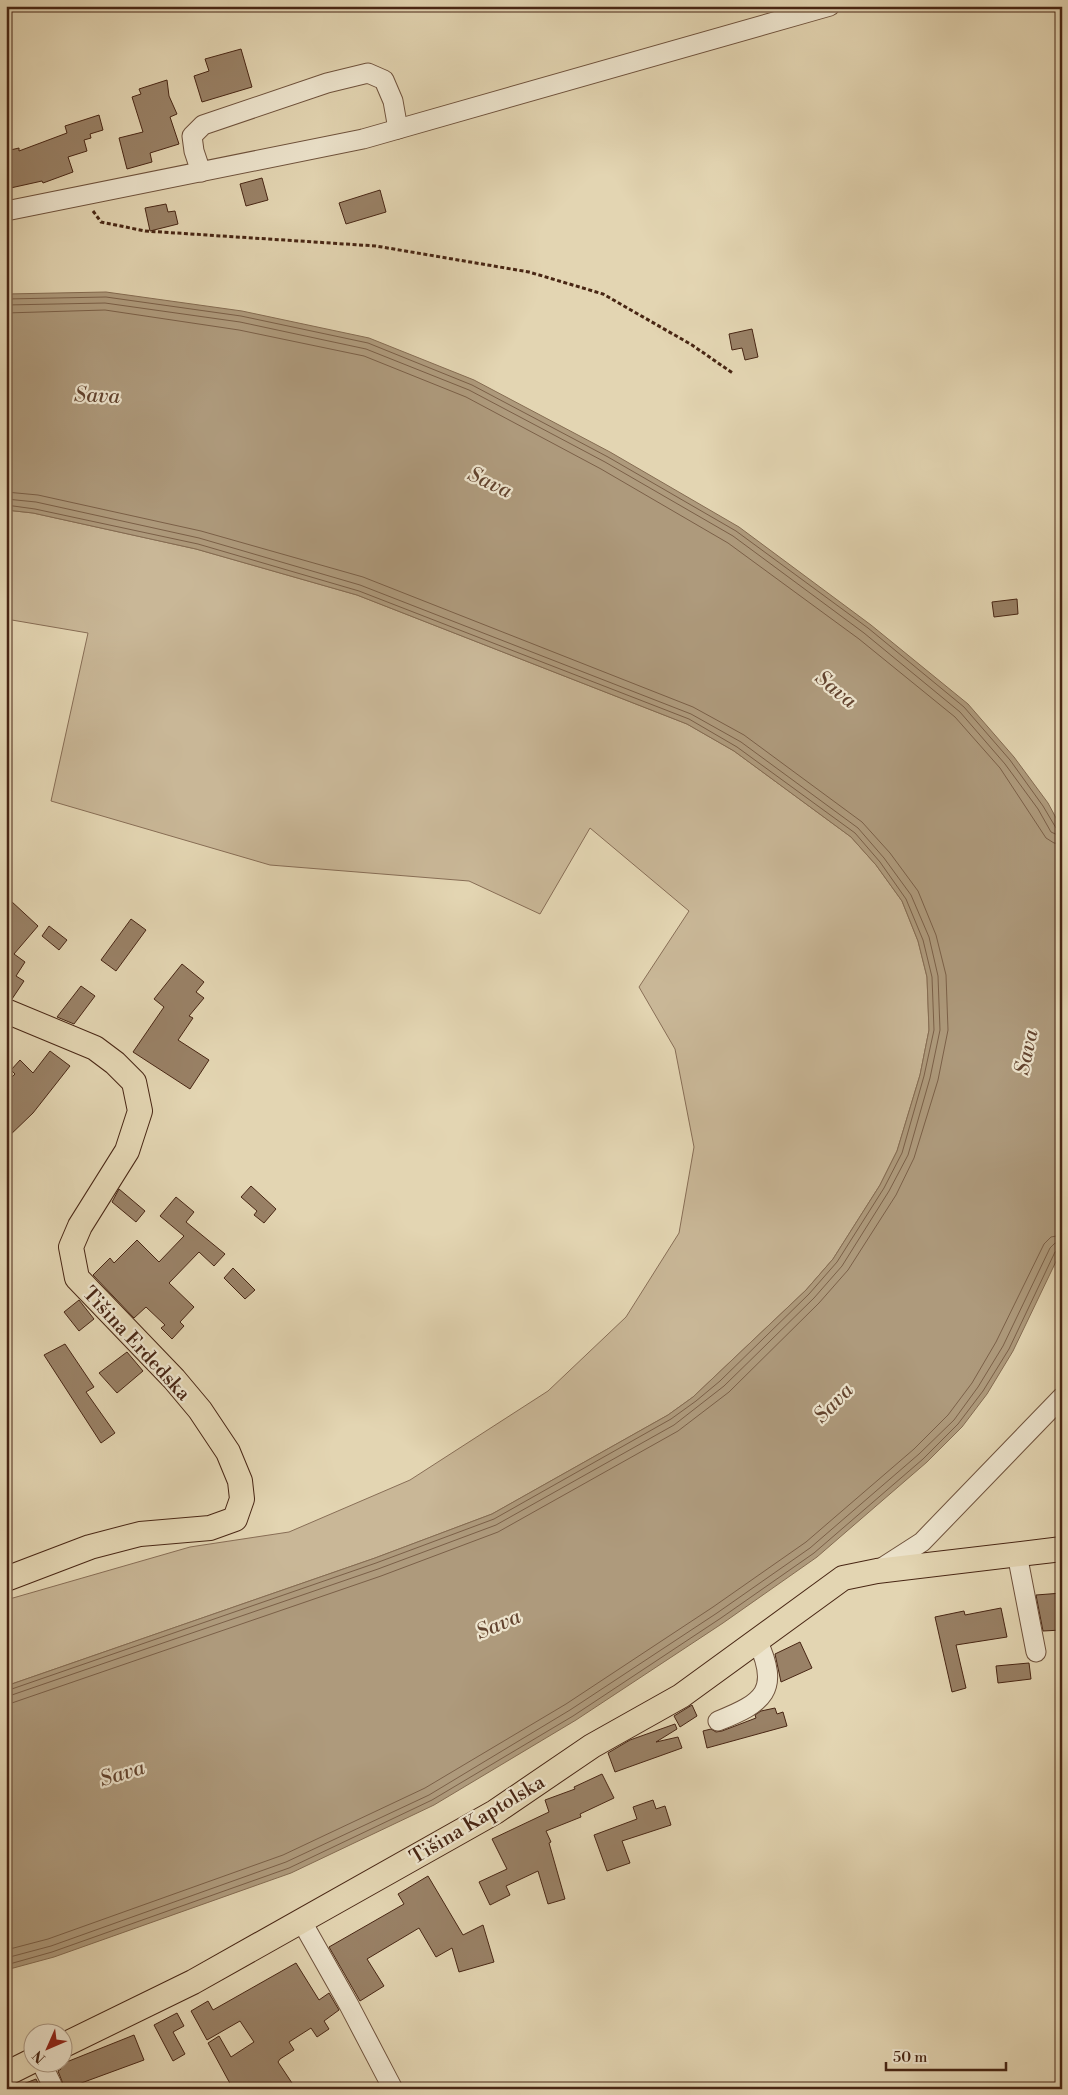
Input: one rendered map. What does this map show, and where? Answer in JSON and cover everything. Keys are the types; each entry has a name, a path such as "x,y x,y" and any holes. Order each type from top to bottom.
{"main road":[{"name":"Tišina Erdedska","path":"6,1012 95,1048 134,1082 140,1111 127,1151 80,1226 70,1247 77,1278 174,1379 200,1410 228,1452 240,1481 242,1499 235,1519 210,1528 140,1534 90,1547 6,1579"},
{"name":"Tišina Kaptolska","path":"72,2041 193,1982 495,1812 592,1746 681,1696 843,1578 877,1571 1062,1549"},
{"path":"6,2074 22,2065"}],"street":[{"path":"6,211 362,139 830,6"},
{"path":"201,172 194,151 192,136 204,125 327,83 368,73 384,80 393,101 398,129"},
{"path":"877,1571 922,1542 1062,1397"},
{"path":"1017,1554 1036,1652"},
{"path":"718,1721 749,1709 764,1696 768,1679 764,1654 757,1640"},
{"path":"302,1922 394,2089"},
{"path":"6,2063 22,2061"},
{"path":"46,2072 54,2089"}],"path":[{"path":"82,196 100,222 145,231 376,246 529,272 603,294 692,345 734,374"}],"shaded area":[{"path":"6,510 33,513 196,549 357,595 687,724 734,751 851,837 876,865 902,901 918,941 927,977 929,1030 920,1075 897,1151 880,1185 833,1259 806,1290 693,1397 668,1415 492,1514 375,1558 6,1686 6,1600 190,1547 289,1532 410,1480 548,1391 626,1317 679,1233 694,1147 675,1049 639,987 689,911 590,828 540,914 469,881 270,865 51,801 88,633 6,619"}],"water":[{"name":"Sava","path":"106,292 242,311 369,338 474,380 610,452 739,527 871,625 968,704 1014,757 1048,803 1062,829 1062,1249 1013,1351 987,1394 962,1427 927,1462 817,1557 723,1623 576,1720 434,1805 291,1873 54,1957 6,1970 6,1686 375,1558 492,1514 668,1415 693,1397 806,1290 833,1259 880,1185 897,1151 920,1075 929,1030 927,977 918,941 902,901 876,865 851,837 734,751 687,724 357,595 196,549 33,513 6,510 6,294"}],"building":[{"path":"241,49 252,87 202,102 194,76 209,71 205,59"},
{"path":"167,80 169,96 177,114 170,117 179,144 150,153 152,162 127,169 119,138 143,132 132,97 141,94 139,89"},
{"path":"99,115 103,130 90,134 91,138 84,140 87,151 68,157 73,172 43,183 42,181 6,189 6,151 19,148 19,151 67,133 65,126"},
{"path":"262,178 268,200 246,206 240,184"},
{"path":"380,190 386,212 346,224 339,203"},
{"path":"166,204 168,212 175,211 178,224 150,231 145,208"},
{"path":"752,329 758,357 745,360 742,348 732,350 729,334"},
{"path":"1017,599 1018,614 994,617 992,602"},
{"path":"11,901 38,926 14,954 25,962 16,976 24,981 12,999 6,998 6,907"},
{"path":"131,919 146,930 116,971 101,960"},
{"path":"49,926 67,940 59,950 42,936"},
{"path":"182,964 204,982 196,992 204,998 189,1016 193,1018 178,1040 209,1060 190,1089 133,1052 164,1007 154,999"},
{"path":"81,986 95,996 74,1024 57,1017"},
{"path":"50,1051 70,1066 33,1113 6,1139 6,1083 15,1074 11,1070 20,1060 33,1073"},
{"path":"251,1186 276,1209 264,1223 254,1215 257,1211 241,1197"},
{"path":"119,1189 145,1211 136,1222 112,1202"},
{"path":"176,1197 194,1212 186,1222 225,1254 214,1266 199,1252 169,1283 194,1307 180,1322 184,1326 172,1339 161,1328 165,1325 146,1307 134,1318 93,1275 110,1258 114,1263 137,1240 159,1262 184,1236 160,1216"},
{"path":"233,1268 255,1290 245,1299 224,1278"},
{"path":"79,1300 94,1319 79,1331 64,1312"},
{"path":"65,1344 94,1387 86,1392 115,1433 101,1443 44,1355"},
{"path":"127,1352 143,1371 117,1393 99,1373"},
{"path":"1062,1593 1062,1630 1043,1631 1036,1595"},
{"path":"1001,1608 1007,1637 956,1645 966,1688 952,1692 935,1617 964,1611 965,1615"},
{"path":"800,1642 812,1668 781,1682 775,1654"},
{"path":"1029,1663 1031,1679 998,1683 996,1666"},
{"path":"692,1705 697,1716 680,1727 674,1716"},
{"path":"775,1708 777,1714 783,1712 787,1726 707,1748 703,1731 711,1729 716,1732 722,1731 756,1718 755,1715 761,1711"},
{"path":"675,1724 677,1729 656,1742 678,1737 682,1748 615,1772 608,1753 630,1740"},
{"path":"602,1774 614,1798 580,1814 581,1817 546,1831 551,1842 549,1843 565,1899 548,1904 538,1871 506,1886 510,1895 490,1905 479,1882 507,1869 492,1839 549,1812 545,1800 575,1789 574,1787"},
{"path":"653,1800 656,1809 665,1806 671,1825 622,1841 630,1863 607,1871 594,1835 637,1819 633,1807"},
{"path":"428,1876 463,1935 483,1925 494,1962 459,1972 452,1948 436,1957 419,1928 367,1959 384,1986 360,2001 329,1947 404,1904 398,1894"},
{"path":"296,1963 319,2000 329,1993 339,2010 324,2021 329,2029 317,2037 311,2028 289,2042 294,2050 278,2062 296,2089 233,2089 208,2043 219,2036 231,2057 254,2042 240,2021 207,2040 191,2011 208,2001 213,2010"},
{"path":"177,2013 184,2026 173,2032 185,2054 173,2061 154,2025"},
{"path":"134,2035 144,2060 65,2089 58,2072 72,2072 72,2060"},
{"path":"36,2079 41,2089 13,2089 13,2088"}]}
